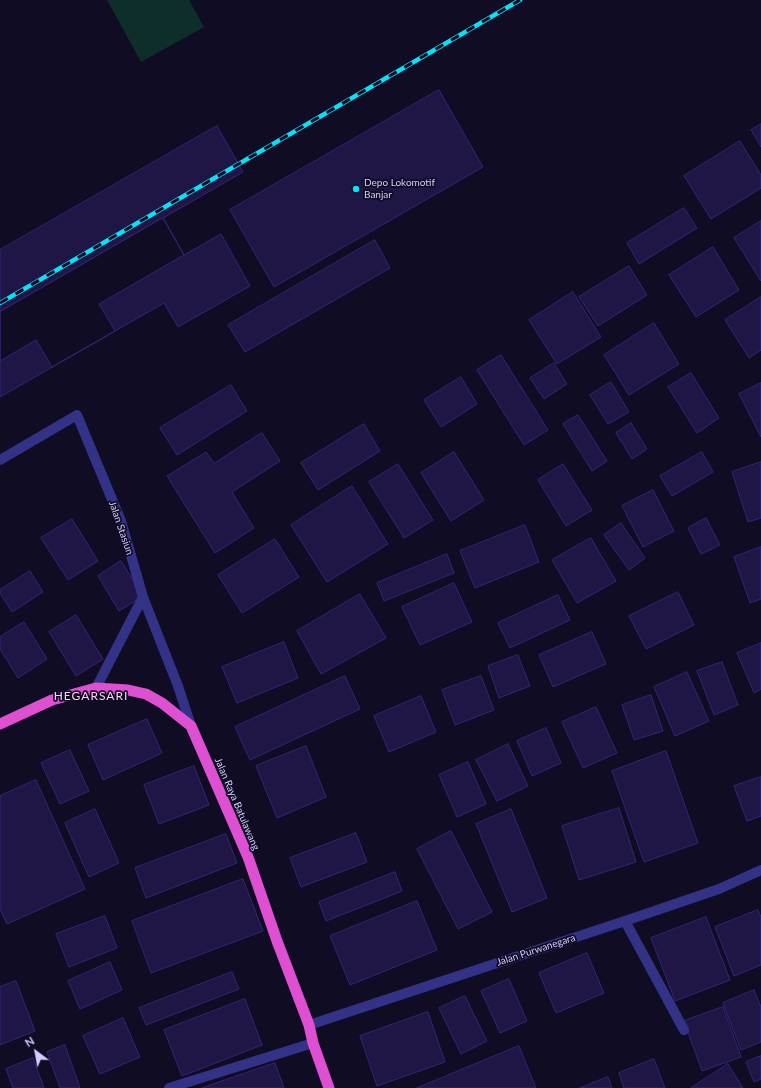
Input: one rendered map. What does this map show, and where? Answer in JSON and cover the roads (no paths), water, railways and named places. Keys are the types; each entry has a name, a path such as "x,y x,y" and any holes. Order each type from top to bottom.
{"highway":[{"name":"Jalan Raya Batulawang","path":"0,724 52,700 96,688 128,690 146,694 162,703 191,726 248,857 277,941 309,1025 313,1042 329,1088"}],"street":[{"name":"Jalan Stasiun","path":"0,460 77,415 121,521 143,597 178,686 191,726"},
{"path":"96,688 143,597"},
{"name":"Jalan Purwanegara","path":"309,1025 625,921 719,888 761,870"},
{"path":"625,921 684,1030"},
{"path":"170,1088 313,1042"}],"railway":[{"path":"0,303 520,0"}],"place":[{"name":"Depo Lokomotif Banjar","path":"356,189"}],"district":[{"name":"HEGARSARI","path":"91,696"}]}
